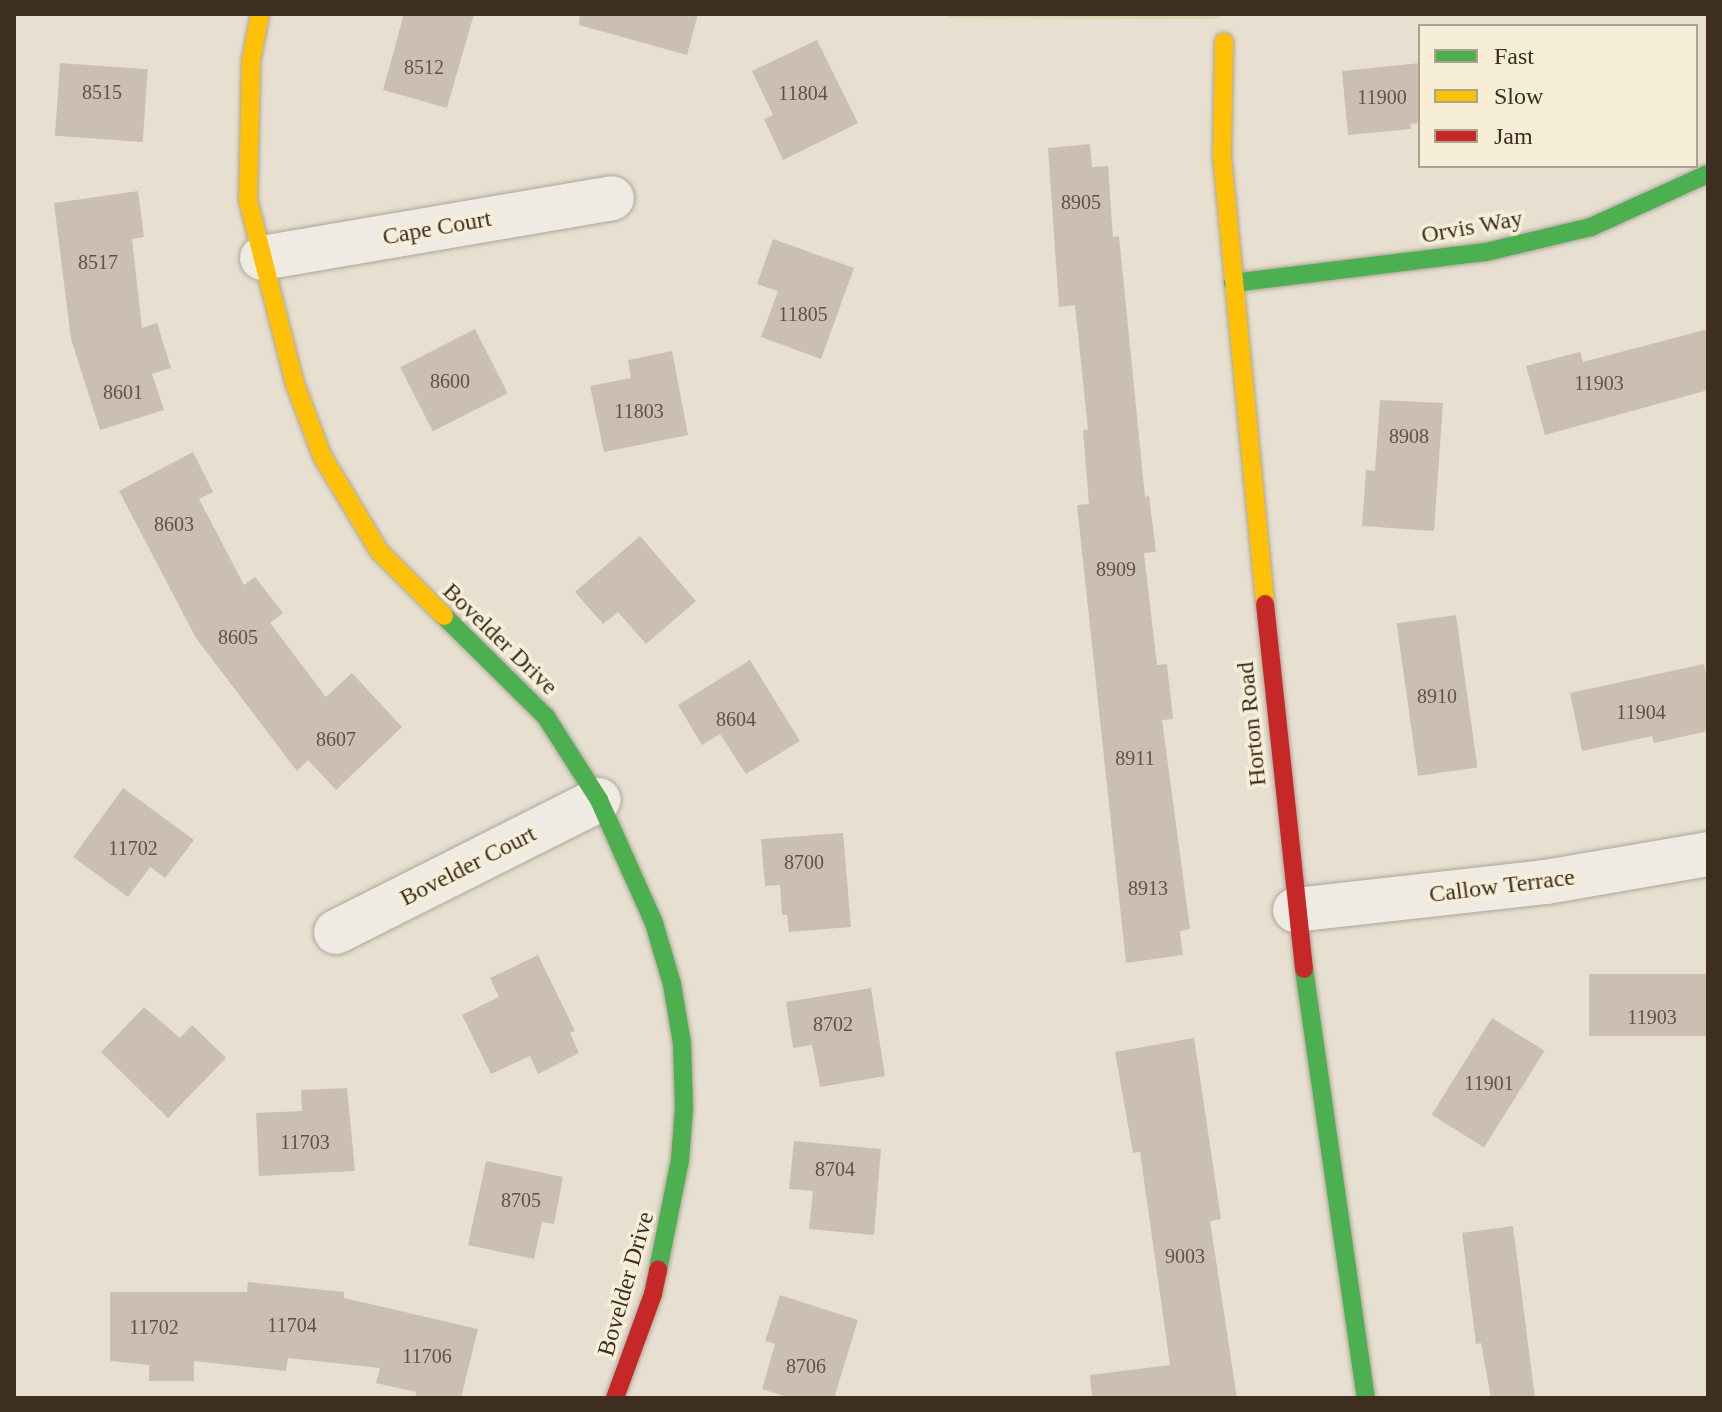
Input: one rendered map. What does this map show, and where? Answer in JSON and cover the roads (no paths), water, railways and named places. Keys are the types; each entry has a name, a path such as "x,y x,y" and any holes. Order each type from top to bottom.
{"street":[{"name":"Bovelder Drive","path":"260,14 251,61 248,200 295,384 322,456 348,505 379,551 546,717 599,800 654,923 672,984 683,1069 680,1160 670,1222 653,1294 615,1398"},
{"name":"Horton Road","path":"1224,42 1222,156 1295,910 1366,1398"},
{"name":"Orvis Way","path":"1233,283 1486,252 1591,227 1708,174"},
{"name":"Cape Court","path":"262,258 612,198"},
{"name":"Bovelder Court","path":"336,932 599,800"},
{"name":"Callow Terrace","path":"1295,910 1546,882 1708,854"}]}
